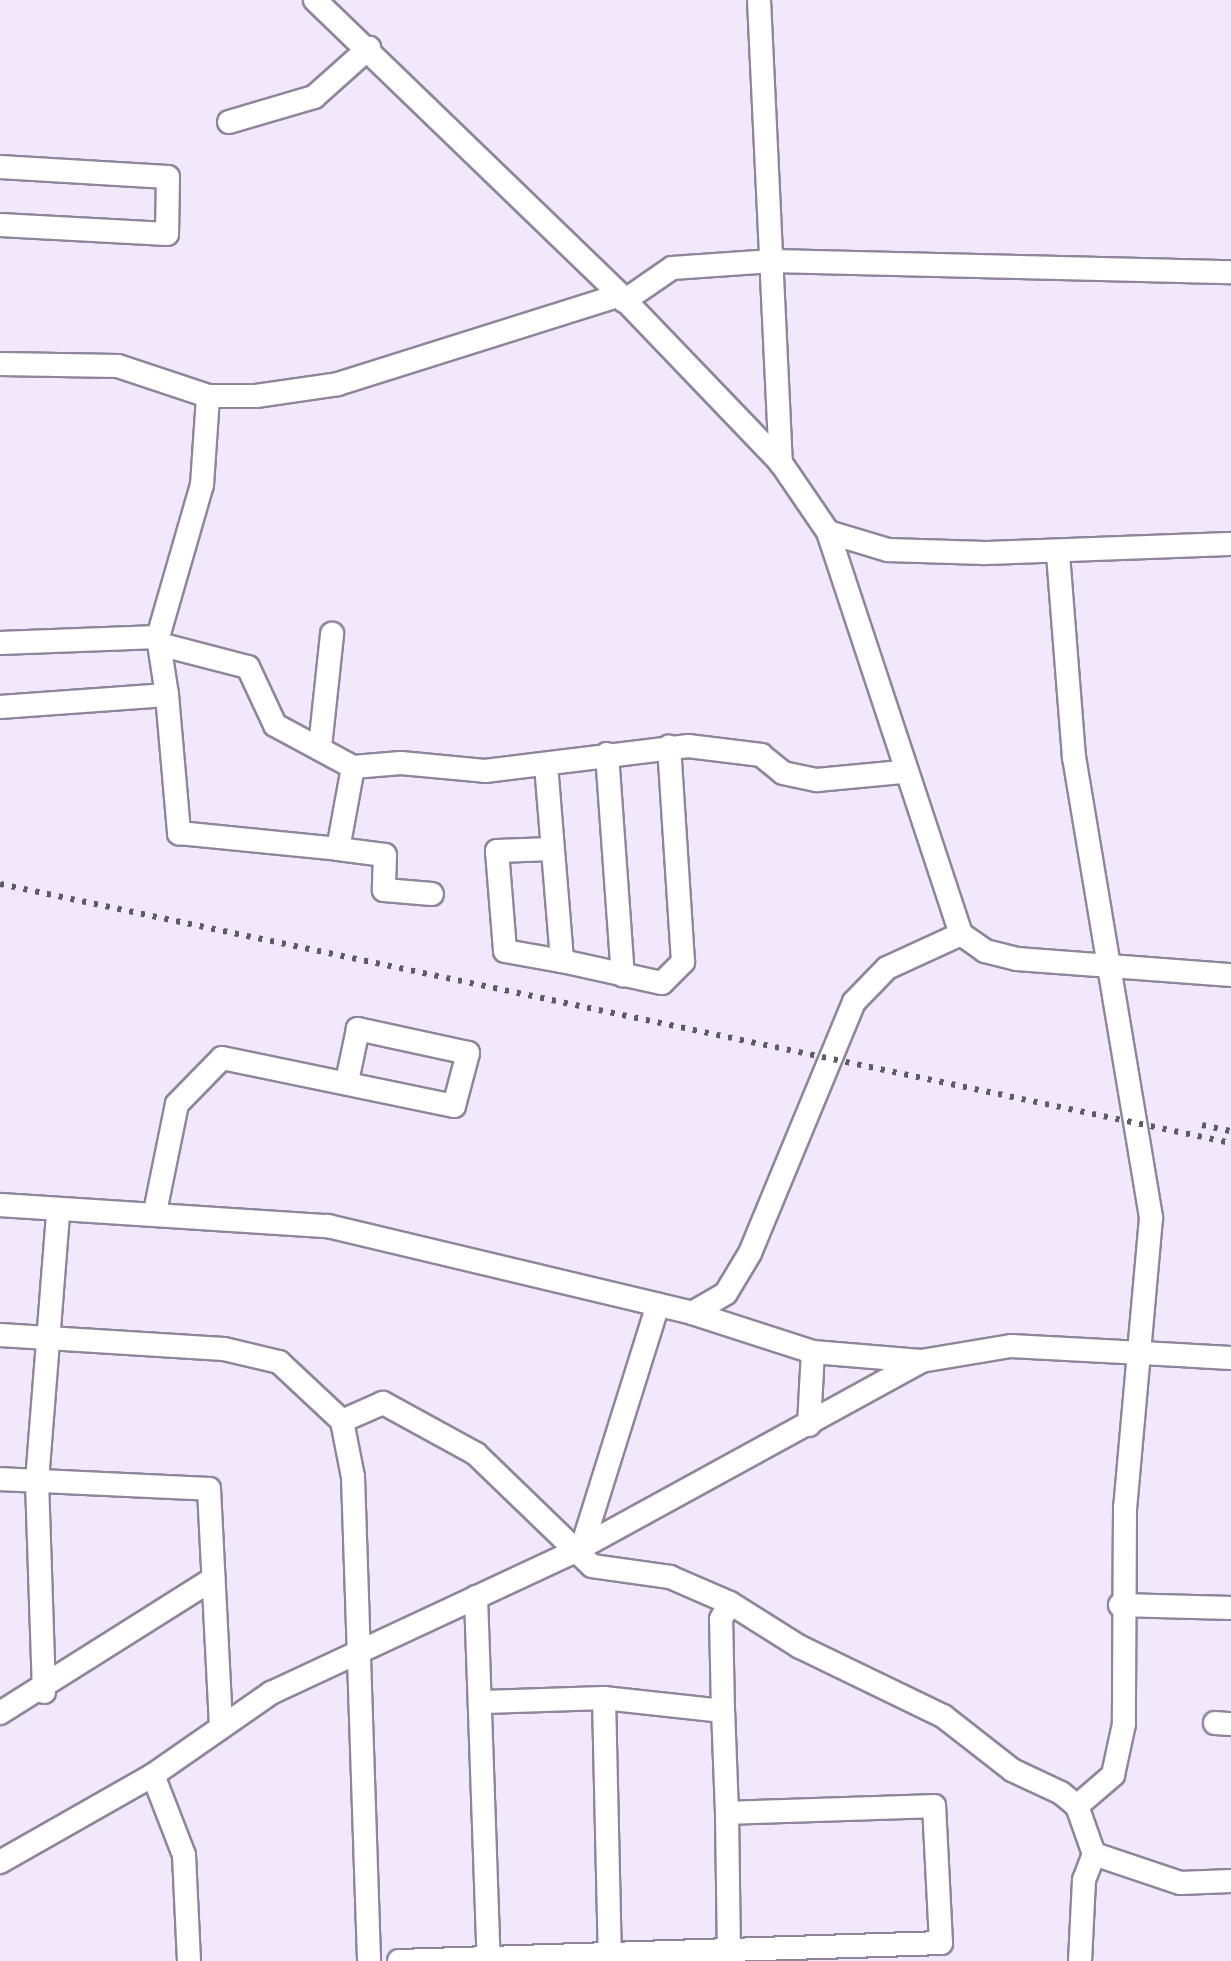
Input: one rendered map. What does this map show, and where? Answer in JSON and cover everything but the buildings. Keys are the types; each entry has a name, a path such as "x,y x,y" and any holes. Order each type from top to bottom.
{"street":[{"path":"315,0 369,48 622,298 781,463 828,532 902,772 961,934 985,951 1017,959 1107,963 1231,975"},
{"path":"759,0 781,463"},
{"path":"229,122 314,97 369,48"},
{"path":"0,167 168,177 167,234 0,225"},
{"path":"0,364 118,366 208,396 338,384 622,298 672,268 773,261 1231,272"},
{"path":"208,396 202,485 158,640 167,695 179,833 385,855 384,890 432,894"},
{"path":"828,532 888,550 1058,554 1231,544"},
{"path":"1058,554 1074,757 1151,1218 1143,1349 1120,1605 1124,1724 1113,1775 1077,1806"},
{"path":"320,747 332,634"},
{"path":"0,643 158,640 248,667 275,725 353,767 401,763 485,771 669,746 761,755 783,773 817,780 902,772"},
{"path":"0,707 167,695"},
{"path":"552,849 497,851 505,951 662,983 683,962 669,746"},
{"path":"607,754 623,975"},
{"path":"546,765 562,961"},
{"path":"338,849 353,767"},
{"path":"692,1313 726,1293 750,1253 854,1002 887,968 961,934"},
{"path":"155,1212 177,1104 222,1058 347,1081 454,1106 468,1053 358,1029 347,1081"},
{"path":"0,1205 58,1212 155,1212 328,1226 692,1313 813,1352 921,1361 1011,1346 1143,1349 1231,1358"},
{"path":"44,1692 37,1481 45,1339 58,1212"},
{"path":"576,1550 658,1305"},
{"path":"0,1335 224,1349 279,1362 342,1421 353,1477 369,1961"},
{"path":"809,1425 813,1352"},
{"path":"0,1862 153,1775 221,1727 358,1648 576,1550 921,1361"},
{"path":"342,1421 383,1403 476,1454 592,1566 670,1577 730,1603 800,1647 943,1716 1012,1770 1077,1806 1094,1854 1084,1880 1080,1961"},
{"path":"0,1479 209,1489 221,1727"},
{"path":"0,1713 44,1692 213,1579"},
{"path":"476,1597 484,1702 489,1960"},
{"path":"729,1950 721,1619 730,1603"},
{"path":"1120,1605 1231,1608"},
{"path":"484,1702 604,1698 723,1711"},
{"path":"604,1698 610,1954"},
{"path":"153,1775 184,1855 189,1961"},
{"path":"399,1961 729,1950 878,1953 941,1943 934,1806 727,1813"},
{"path":"1094,1854 1180,1883 1231,1881"}],"railway":[{"path":"0,884 1231,1143"},
{"path":"1202,1125 1231,1131"}]}
